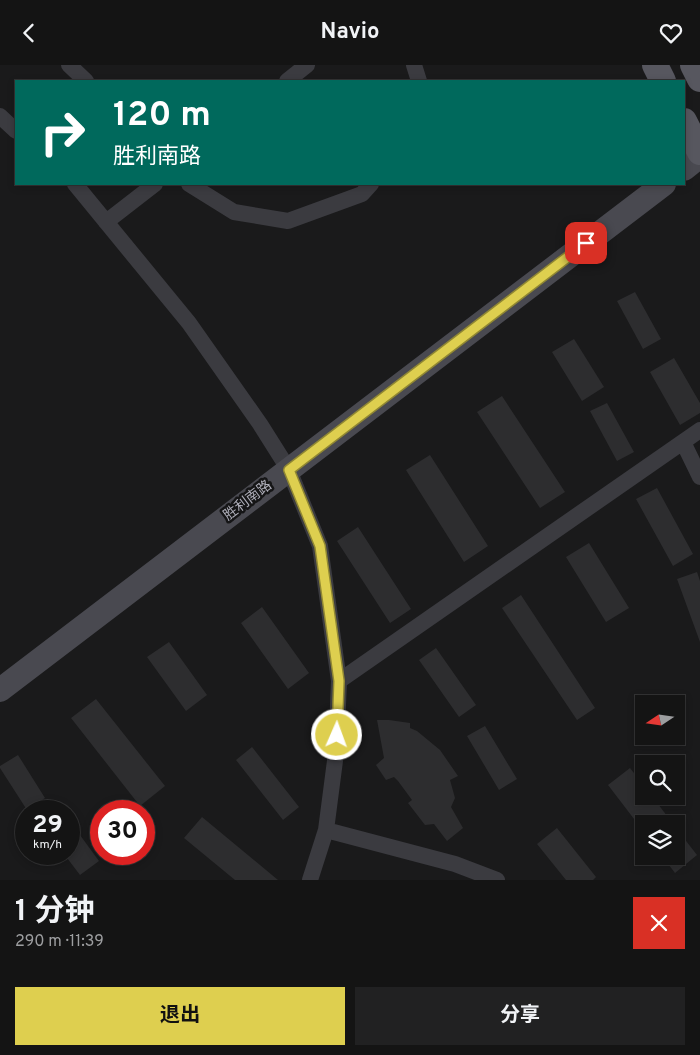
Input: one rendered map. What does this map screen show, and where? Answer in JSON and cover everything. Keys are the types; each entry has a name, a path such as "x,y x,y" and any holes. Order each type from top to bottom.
{"main road":[{"path":"655,65 662,80"},
{"path":"693,65 700,79"},
{"path":"685,123 700,152"},
{"path":"685,168 700,156"},
{"name":"胜利南路","path":"0,690 663,185"}],"street":[{"path":"69,65 85,80"},
{"path":"287,80 307,65"},
{"path":"414,65 419,80"},
{"path":"0,117 15,130"},
{"path":"76,185 189,323 260,424 289,470 320,546 339,681 336,753 326,830 310,880"},
{"path":"106,222 154,185"},
{"path":"191,185 234,212 288,221 362,194 370,185"},
{"path":"339,681 700,430"},
{"path":"683,442 700,477"},
{"path":"326,830 455,864 497,880"}],"building":[{"path":"635,292 661,339 643,349 617,301"},
{"path":"574,339 604,387 582,401 552,352"},
{"path":"674,358 700,403 700,413 680,425 650,372"},
{"path":"502,396 565,492 540,508 477,412"},
{"path":"607,403 634,452 617,461 590,411"},
{"path":"430,455 488,546 464,562 406,470"},
{"path":"657,488 693,554 673,566 636,499"},
{"path":"358,527 411,609 390,623 337,541"},
{"path":"589,543 629,608 606,622 566,557"},
{"path":"697,572 700,581 700,642 677,579"},
{"path":"521,595 595,708 577,720 502,608"},
{"path":"262,607 309,673 288,689 241,623"},
{"path":"169,642 207,695 186,711 147,657"},
{"path":"436,648 476,705 459,717 419,660"},
{"path":"96,699 165,786 148,800 135,800 71,718"},
{"path":"377,720 410,723 410,728 417,731 440,750 458,776 450,780 455,798 451,807 463,828 447,841 434,824 425,825 408,803 412,800 398,781 394,777 386,780 376,765 384,758"},
{"path":"485,726 517,779 499,790 467,736"},
{"path":"252,747 299,807 283,820 236,760"},
{"path":"18,755 45,798 42,800 21,800 0,766"},
{"path":"630,768 635,774 635,805 659,805 666,815 635,815 635,820 608,785"},
{"path":"202,817 278,880 235,880 184,838"},
{"path":"557,828 596,877 593,880 566,880 537,844"},
{"path":"80,835 90,849 90,865 94,865 80,875 72,865 80,865"},
{"path":"685,840 697,855 685,865"},
{"path":"669,865 685,865 675,873"}],"route":[{"path":"337,735 339,681 320,546 289,470 586,243"}]}
